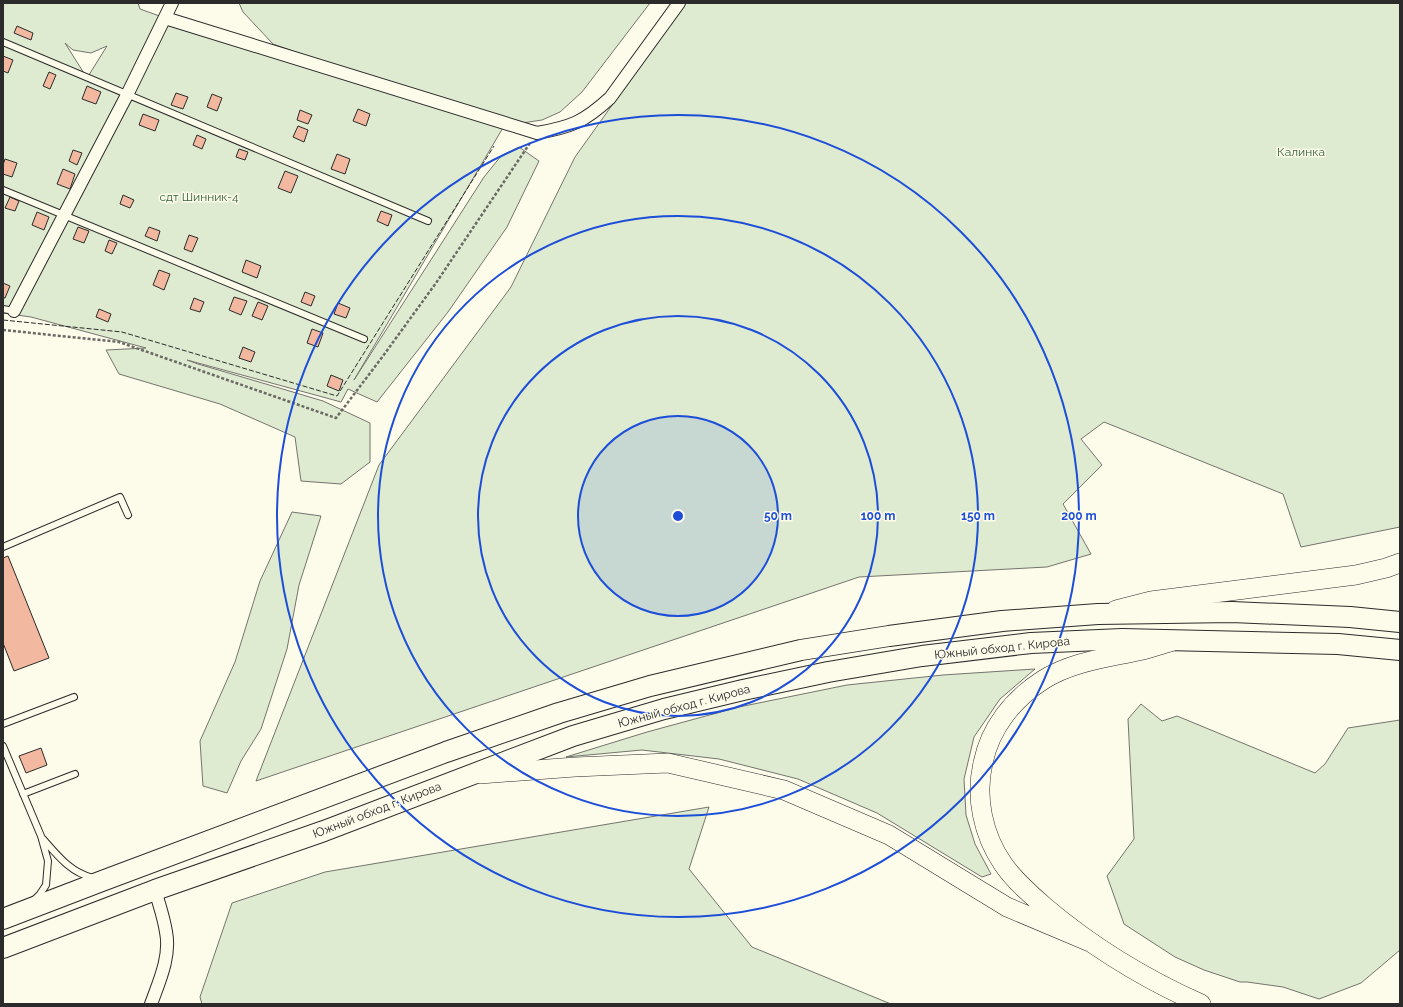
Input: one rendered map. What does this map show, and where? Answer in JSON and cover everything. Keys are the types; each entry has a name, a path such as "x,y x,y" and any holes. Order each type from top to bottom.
{"highway":[{"name":"Южный обход г. Кирова","path":"3,919 446,752 559,713 650,686 801,650 889,636 1002,621 1098,614 1232,612 1350,617 1400,622"},
{"name":"Южный обход г. Кирова","path":"3,948 155,890 324,831 573,736 664,709 743,690 828,672 922,656 1031,643 1122,639 1338,644 1400,650"}],"main road":[{"path":"1098,614 1151,601 1356,575 1400,564"},
{"path":"1175,641 1061,670 1044,679 1026,693 1002,719 992,734 985,750 979,786 980,806 985,828 1002,863 1012,876 1033,896 1090,942 1165,987 1201,1004"},
{"path":"468,775 575,767 668,763 784,790 889,835 1007,907 1090,942"}],"street":[{"path":"8,310 63,216 127,95 172,3"},
{"path":"165,18 537,133 563,128 579,122 597,110 610,98 679,3"},
{"path":"151,1004 162,974 167,952 167,933 155,890"}],"lane":[{"path":"3,42 428,221"},
{"path":"3,190 364,340"},
{"path":"3,547 120,497 128,515"},
{"path":"3,724 74,697"},
{"path":"3,746 41,836 48,861 46,885 40,894 22,912"},
{"path":"23,794 75,774"},
{"path":"41,836 58,857 69,867 83,876 102,881"}],"path":[{"path":"3,330 119,342 336,418 384,356 432,289 537,133"}],"green space":[{"name":"сдт Шинник-4","path":"3,3 138,3 140,9 165,18 504,126 354,380 484,177 501,156 519,147 539,161 507,227 448,312 377,402 348,389 341,402 187,360 323,401 370,423 370,462 341,484 301,481 295,437 220,404 119,374 106,350 146,348 31,317 3,313","holes":["65,43 73,50 91,53 107,46 87,78"]},
{"path":"239,3 650,3 582,92 560,112 542,120 522,123 385,83 273,44 243,12"},
{"name":"Калинка","path":"685,3 1400,3 1400,527 1301,547 1283,494 1104,422 1081,439 1102,465 1063,504 1091,554 1047,567 859,577 256,781 379,465 511,287 575,157"},
{"path":"292,512 321,516 299,585 287,649 261,729 241,761 227,793 203,786 200,741 235,662 260,581"},
{"path":"1035,669 1000,699 974,737 964,779 966,815 975,844 991,874 982,877 877,813 798,779 719,759 642,750 566,757 647,732 739,707 847,685 943,675"},
{"path":"1141,704 1162,721 1177,716 1315,773 1325,764 1348,728 1400,720 1400,950 1361,983 1319,999 1283,987 1240,982 1204,970 1175,957 1124,924 1107,876 1134,839 1128,719"},
{"path":"709,807 689,869 752,947 891,1004 202,1004 200,997 232,903 325,872"}],"building":[{"path":"17,26 33,33 31,40 14,33"},
{"path":"3,56 13,60 8,73 3,71"},
{"path":"49,72 56,75 50,89 43,86"},
{"path":"87,86 101,92 96,104 82,99"},
{"path":"176,93 188,97 183,109 171,105"},
{"path":"212,94 222,98 217,111 207,107"},
{"path":"358,109 370,114 366,126 353,121"},
{"path":"300,110 312,115 308,124 297,120"},
{"path":"143,114 159,120 155,131 139,125"},
{"path":"298,126 308,130 304,142 293,137"},
{"path":"197,135 206,139 202,149 193,145"},
{"path":"239,149 248,152 245,160 236,157"},
{"path":"73,150 82,153 77,165 69,161"},
{"path":"337,154 350,159 345,174 331,169"},
{"path":"5,159 17,163 12,177 3,174"},
{"path":"63,169 75,174 70,189 57,184"},
{"path":"285,171 298,176 291,193 278,188"},
{"path":"123,195 134,200 130,208 120,204"},
{"path":"10,197 19,201 15,211 5,208"},
{"path":"381,211 392,215 388,226 377,221"},
{"path":"37,212 49,217 44,230 32,225"},
{"path":"78,227 89,231 84,243 73,239"},
{"path":"149,227 160,231 157,241 145,236"},
{"path":"189,235 198,238 192,252 184,249"},
{"path":"109,240 117,243 112,254 105,251"},
{"path":"246,260 261,266 257,278 242,272"},
{"path":"159,270 170,274 164,290 153,285"},
{"path":"3,283 10,286 5,298 3,298"},
{"path":"305,292 315,296 311,306 301,302"},
{"path":"234,297 247,301 241,315 229,310"},
{"path":"194,298 204,302 200,312 190,309"},
{"path":"258,302 268,306 262,320 252,316"},
{"path":"338,303 350,308 346,318 334,314"},
{"path":"99,309 111,314 108,322 96,317"},
{"path":"312,329 323,333 318,347 307,343"},
{"path":"243,347 255,352 251,362 239,358"},
{"path":"331,375 343,380 339,391 327,386"},
{"path":"8,556 49,658 14,671 3,643 3,558"},
{"path":"41,748 47,765 26,773 19,756"}],"fence":[{"path":"3,320 122,332 337,396 494,146"}]}
